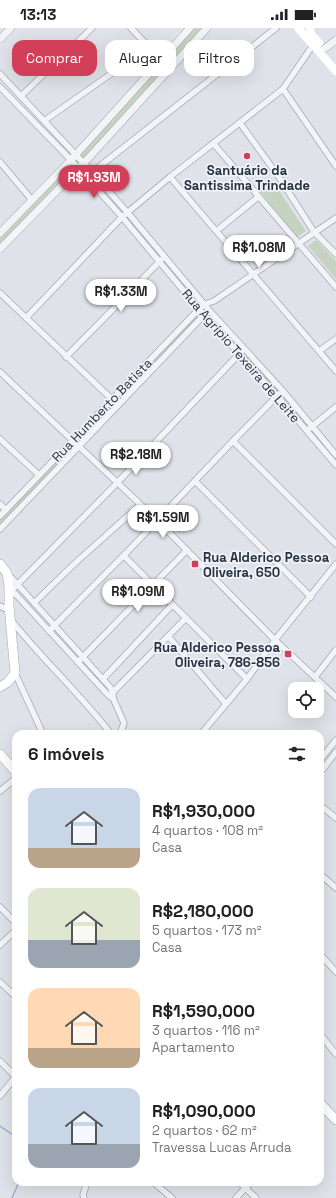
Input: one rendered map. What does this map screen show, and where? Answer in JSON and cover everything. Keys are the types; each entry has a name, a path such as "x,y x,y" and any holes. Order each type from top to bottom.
{"main road":[{"path":"298,28 336,71"},
{"path":"310,28 311,34 336,64"},
{"path":"0,564 7,573 13,587 10,615 16,673 8,682 0,687"},
{"path":"0,754 12,768"},
{"path":"324,1108 336,1120"}],"street":[{"path":"0,39 11,28"},
{"path":"21,96 92,28"},
{"path":"131,28 142,40"},
{"path":"176,43 190,28"},
{"path":"0,249 84,163 207,28"},
{"path":"86,177 276,28"},
{"path":"324,49 336,40"},
{"path":"26,318 122,217 170,177 283,89 313,45"},
{"name":"Rua Agrípio Texeira de Leite","path":"0,74 59,137 73,157 78,169 122,217 204,315 277,396 336,465"},
{"path":"44,121 108,76"},
{"path":"0,233 73,157 146,76"},
{"name":"Rua Agrípio Texeira de Leite","path":"0,87 73,157 84,163 209,310 283,391 336,455"},
{"path":"283,89 336,166"},
{"path":"240,123 279,177 314,232 336,254"},
{"path":"213,143 336,287"},
{"path":"0,162 32,200"},
{"path":"170,177 336,371"},
{"path":"220,228 258,197"},
{"path":"205,304 214,301 297,243 336,218"},
{"path":"66,357 164,256"},
{"path":"0,293 118,405"},
{"name":"Rua Humberto Batista","path":"0,529 209,310 214,301"},
{"name":"Rua Humberto Batista","path":"0,516 205,304"},
{"path":"319,351 336,339"},
{"path":"13,587 117,483 244,349"},
{"path":"0,372 157,520 275,640 336,697"},
{"path":"49,631 124,556 233,441 283,391"},
{"path":"307,431 336,407"},
{"path":"0,439 39,475"},
{"path":"233,441 336,544"},
{"path":"195,481 311,597"},
{"path":"0,504 6,510"},
{"path":"34,603 73,564 140,505"},
{"path":"78,662 187,550"},
{"path":"124,556 247,679"},
{"path":"204,730 247,679 275,640 336,564"},
{"path":"13,587 34,603 103,679 112,695 124,723 121,730"},
{"path":"13,587 49,631 112,695"},
{"path":"103,679 172,605"},
{"path":"0,606 10,615 26,639 91,708 108,730"},
{"path":"112,695 186,618"},
{"path":"168,636 226,704"},
{"path":"315,678 336,650"},
{"path":"16,673 41,730"},
{"path":"324,755 335,741"},
{"path":"324,768 336,752"},
{"path":"0,791 12,781"},
{"path":"324,808 336,818"},
{"path":"324,878 336,888"},
{"path":"0,907 12,920"},
{"path":"0,945 12,934"},
{"path":"324,958 336,972"},
{"path":"0,982 12,993"},
{"path":"324,1039 336,1054"},
{"path":"0,1061 12,1073"},
{"path":"0,1096 12,1082"},
{"path":"83,1196 86,1186"},
{"path":"158,1186 172,1198"},
{"path":"236,1198 245,1188 256,1198"}],"green space":[{"path":"193,28 204,28 193,40 184,40 184,50 176,59 176,47"},
{"path":"149,76 160,76 84,160 78,154"},
{"path":"71,163 75,169 0,246 0,238"},
{"path":"272,180 306,231 297,237 260,191"},
{"path":"316,240 336,261 336,279 308,246"},
{"path":"198,312 202,315 118,403 114,399"},
{"path":"244,351 281,391 277,394 241,354"},
{"path":"112,401 116,404 78,444 75,441"},
{"path":"72,443 76,446 0,526 0,518"}],"waterway":[{"path":"0,1126 12,1134"},
{"path":"12,1198 17,1186"}],"place":[{"name":"Santuário da Santissima Trindade","path":"247,156"},
{"name":"Rua Alderico Pessoa Oliveira, 650","path":"195,564"},
{"name":"Rua Alderico Pessoa Oliveira, 786-856","path":"288,654"}]}
